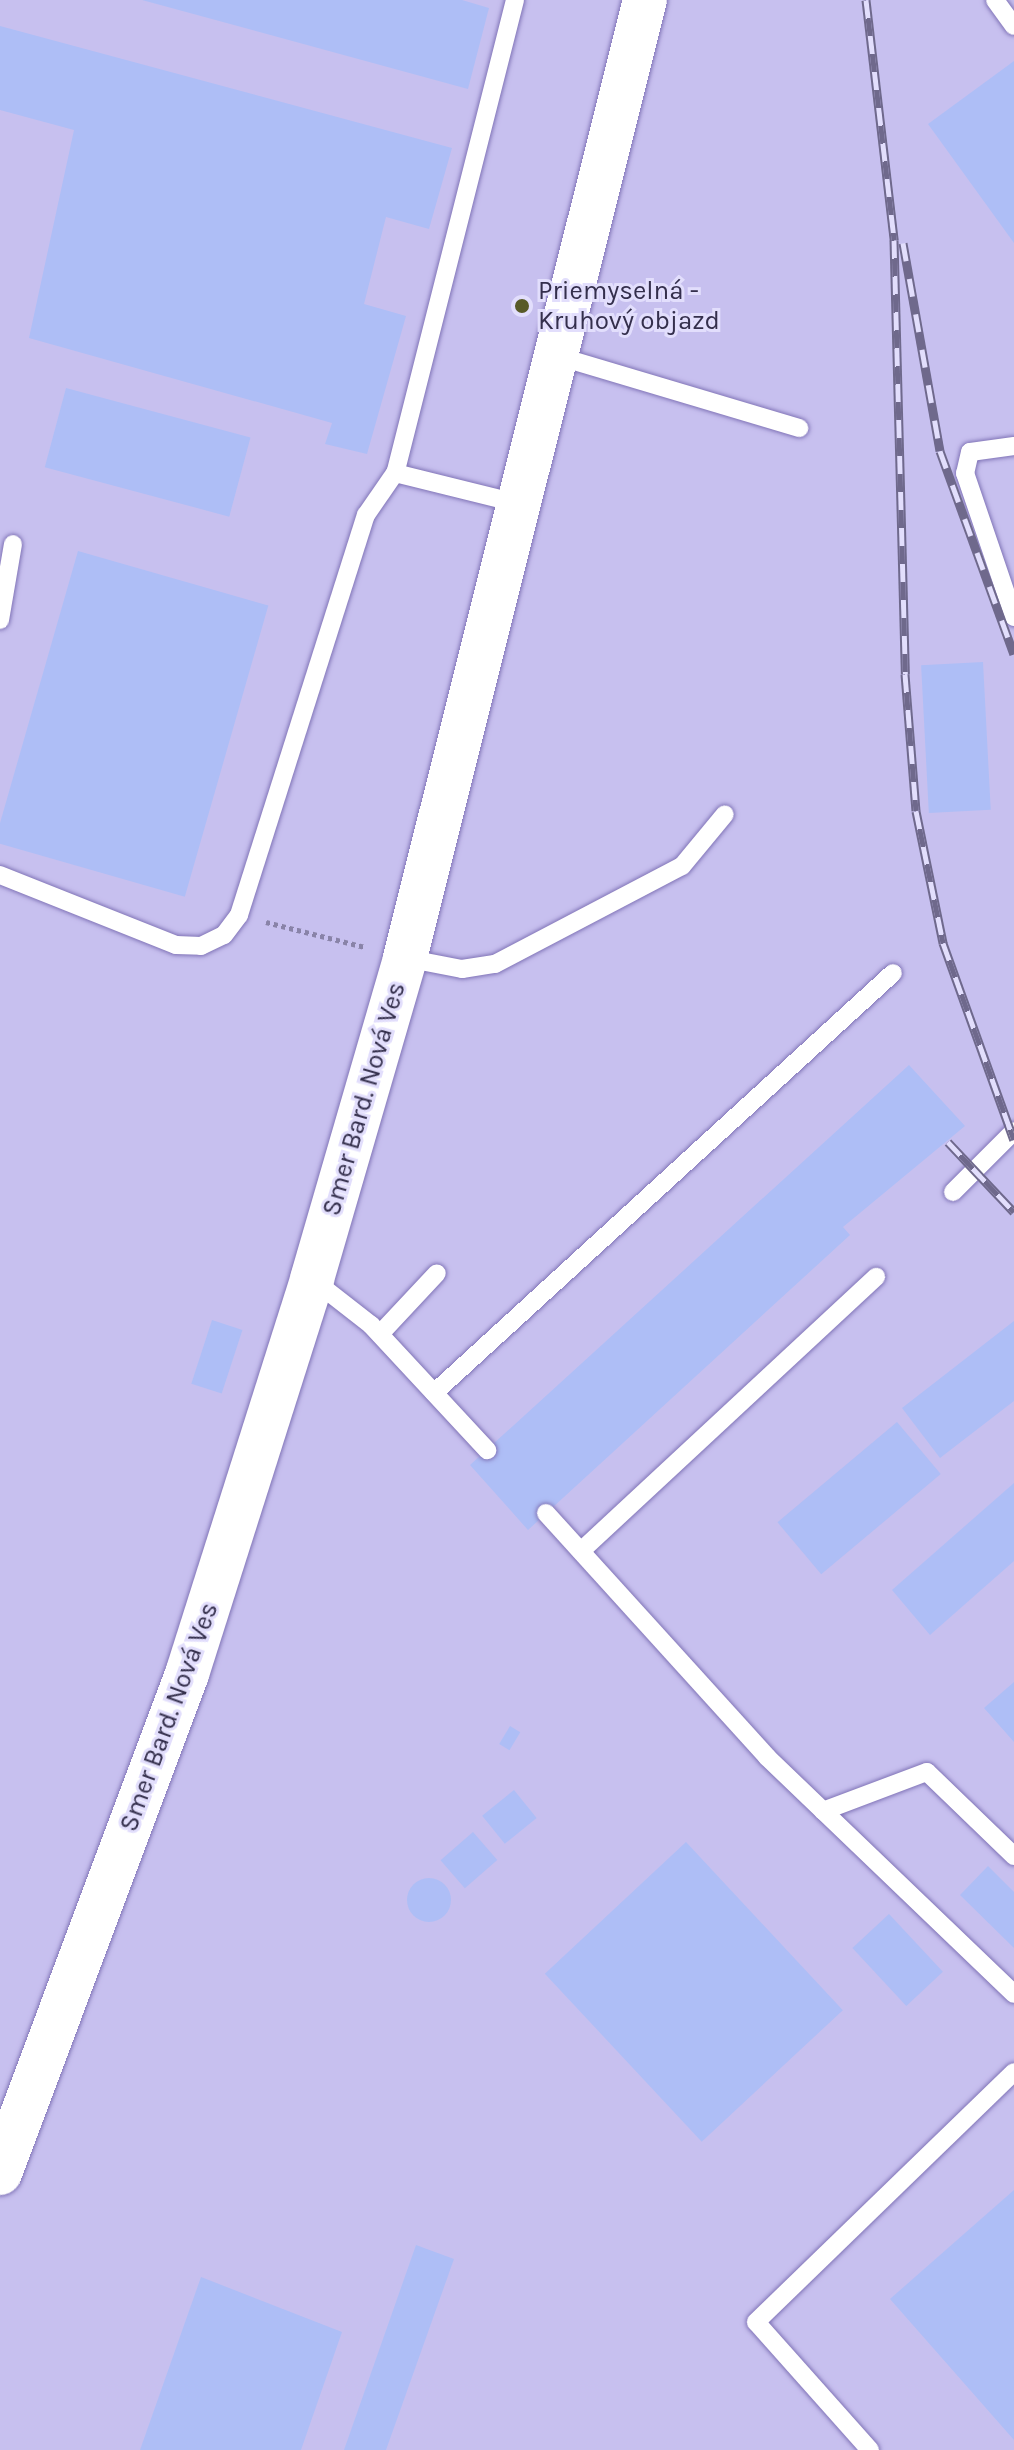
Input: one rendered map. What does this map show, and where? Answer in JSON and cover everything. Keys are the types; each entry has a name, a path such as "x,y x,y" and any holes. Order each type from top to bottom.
{"street":[{"name":"Smer Bard. Nová Ves","path":"0,2173 187,1674 312,1279 405,958 552,354 645,0"}],"lane":[{"path":"0,875 176,945 201,946 224,935 239,915 366,515 395,473 515,0"},
{"path":"995,0 1014,26"},
{"path":"552,354 799,428"},
{"path":"1014,446 970,452 965,473 1014,617"},
{"path":"395,473 516,503"},
{"path":"0,620 13,544"},
{"path":"405,958 462,969 495,964 682,866 725,814"},
{"path":"434,1393 893,973"},
{"path":"953,1192 1014,1131"},
{"path":"380,1334 437,1273"},
{"path":"581,1551 876,1277"},
{"path":"312,1279 380,1334 487,1450"},
{"path":"546,1513 823,1811 1014,1994"},
{"path":"823,1811 927,1772 1014,1856"},
{"path":"870,2450 756,2322 1014,2072"}],"path":[{"path":"239,915 365,947 369,934"}],"shaded area":[{"path":"0,0 1014,0 1014,2450 0,2450"}],"building":[{"path":"142,0 462,0 489,8 468,89"},
{"path":"0,26 452,148 429,229 386,217 364,304 406,316 367,454 325,444 332,423 29,338 74,130 0,110"},
{"path":"1014,61 1014,243 928,124"},
{"path":"66,388 250,437 229,517 45,467"},
{"path":"78,551 268,606 185,897 0,844 0,823"},
{"path":"983,662 991,810 929,813 921,665"},
{"path":"909,1065 965,1126 843,1227 850,1235 528,1530 470,1465"},
{"path":"212,1320 242,1330 222,1394 191,1384"},
{"path":"1014,1321 1014,1401 940,1458 902,1408"},
{"path":"897,1422 941,1474 821,1574 777,1522"},
{"path":"1014,1483 1014,1561 930,1635 892,1590"},
{"path":"1014,1682 1014,1742 984,1708"},
{"path":"510,1726 520,1732 509,1750 499,1744"},
{"path":"514,1790 537,1818 505,1844 482,1816"},
{"path":"473,1832 497,1860 465,1888 441,1860"},
{"path":"686,1842 843,2010 702,2142 545,1974"},
{"path":"988,1866 1014,1892 1014,1948 960,1895"},
{"path":"429,1878 445,1884 451,1900 445,1916 429,1922 413,1916 407,1900 413,1884"},
{"path":"889,1914 943,1972 906,2006 852,1948"},
{"path":"1014,2190 1014,2440 890,2299"},
{"path":"416,2245 454,2259 386,2450 344,2450"},
{"path":"201,2277 342,2332 301,2450 140,2450"}],"railway":[{"path":"866,0 894,240 905,674 916,811 943,943 1014,1140"},
{"path":"903,243 940,451 1014,654"},
{"path":"948,1142 1014,1212"}],"place":[{"name":"Priemyselná - Kruhový objazd","path":"522,306"}]}
